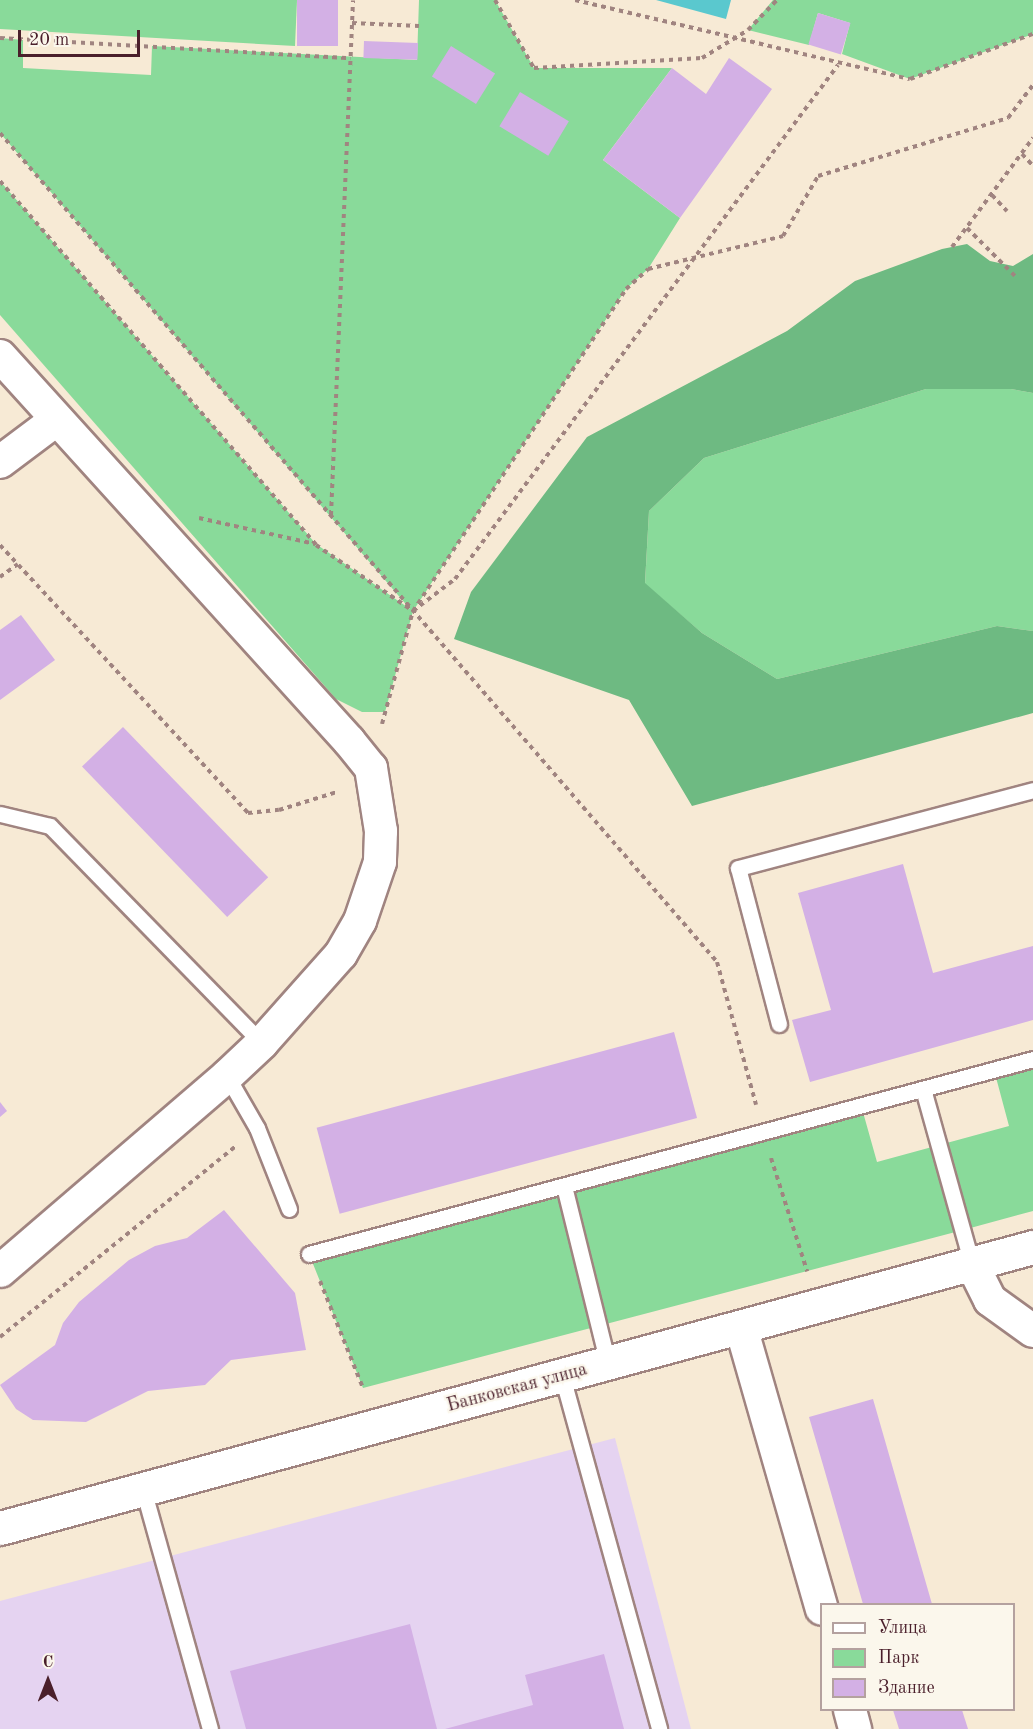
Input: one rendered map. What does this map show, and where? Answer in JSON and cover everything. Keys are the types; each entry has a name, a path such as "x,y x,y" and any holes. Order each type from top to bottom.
{"street":[{"path":"0,356 373,774 381,831 380,862 360,921 341,954 262,1043 227,1076 0,1271"},
{"path":"0,462 56,420"},
{"name":"Банковская улица","path":"0,1528 1033,1247"},
{"path":"972,1264 990,1299 1033,1331"},
{"path":"741,1327 820,1603"},
{"path":"850,1711 855,1729"}],"lane":[{"path":"779,1024 738,868 1033,790"},
{"path":"0,814 50,826 262,1043"},
{"path":"309,1254 1033,1059"},
{"path":"227,1076 257,1128 289,1209"},
{"path":"923,1089 972,1264"},
{"path":"564,1186 608,1364"},
{"path":"562,1376 659,1729"},
{"path":"144,1489 210,1729"}],"path":[{"path":"331,516 353,0"},
{"path":"495,0 534,68 702,58 734,39 777,0"},
{"path":"575,0 838,64 910,79 1033,34"},
{"path":"352,23 419,26"},
{"path":"0,38 350,58"},
{"path":"413,610 455,579 698,256 838,64"},
{"path":"0,545 248,813 279,810 373,774 413,610 626,289 648,270 783,236 818,176 1008,118 1033,85"},
{"path":"0,134 717,962"},
{"path":"952,247 1033,138"},
{"path":"1022,154 1033,166"},
{"path":"0,181 316,544 413,610"},
{"path":"992,195 1007,211"},
{"path":"967,228 1017,278"},
{"path":"190,516 316,544"},
{"path":"0,577 18,564"},
{"path":"0,1337 257,1128"},
{"path":"309,1254 363,1389"}],"shaded area":[{"path":"615,1438 691,1729 0,1729 0,1601"}],"green space":[{"path":"0,0 297,0 295,46 0,29"},
{"path":"419,0 495,0 534,68 672,68 603,160 680,218 648,269 626,289 413,611 385,712 362,712 336,699 0,315 0,181 316,544 410,609 0,133 0,38 23,40 23,68 151,75 152,46 417,60"},
{"path":"773,0 1033,0 1033,34 910,79 842,54 850,23 818,13 809,45 748,30"},
{"path":"967,244 990,261 1013,266 1033,254 1033,393 1011,389 926,389 704,458 649,511 645,583 702,633 777,679 997,626 1033,631 1033,713 692,806 629,700 454,639 471,592 587,437 787,331 855,281 942,249"},
{"path":"926,389 1011,389 1033,393 1033,631 997,626 777,679 702,633 645,584 649,511 704,458"},
{"path":"1033,1059 1033,1211 963,1230 363,1388 309,1254 861,1105 877,1162 1009,1126 994,1070"}],"water":[{"path":"656,0 731,0 726,19"}],"building":[{"path":"297,0 338,0 338,46 297,46"},
{"path":"818,13 851,23 841,54 808,45"},
{"path":"364,41 418,43 417,60 363,58"},
{"path":"451,46 495,74 476,104 432,77"},
{"path":"729,58 772,89 680,218 603,160 672,68 706,94"},
{"path":"520,92 569,121 548,156 499,126"},
{"path":"21,615 55,660 0,700 0,630"},
{"path":"123,727 268,877 227,917 82,767"},
{"path":"903,864 933,973 1033,946 1033,1020 810,1082 792,1020 831,1010 798,893"},
{"path":"674,1032 697,1118 340,1214 317,1128"},
{"path":"0,1102 7,1111 0,1117"},
{"path":"224,1210 295,1293 306,1350 231,1360 205,1385 148,1391 86,1422 33,1420 16,1409 0,1385 55,1345 63,1323 79,1302 129,1260 155,1246 187,1238"},
{"path":"873,1399 932,1603 863,1603 809,1417"},
{"path":"410,1624 437,1729 246,1729 230,1671"},
{"path":"604,1654 624,1729 445,1729 533,1705 525,1675"},
{"path":"893,1711 962,1711 968,1729 899,1729"}]}
